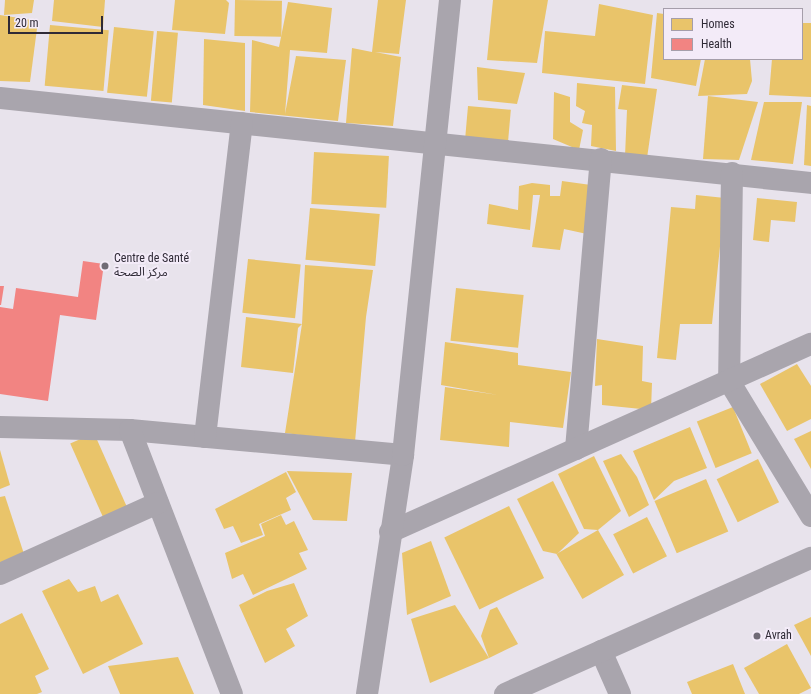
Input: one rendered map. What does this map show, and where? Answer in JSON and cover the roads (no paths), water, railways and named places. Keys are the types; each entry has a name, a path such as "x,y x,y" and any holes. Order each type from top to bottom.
{"street":[{"path":"367,694 390,532 403,455 450,0"},
{"path":"0,98 601,159 811,182"},
{"path":"205,438 242,123"},
{"path":"576,449 601,159"},
{"path":"732,173 729,381 811,516"},
{"path":"390,532 811,344"},
{"path":"0,426 130,430 403,455"},
{"path":"130,430 232,694"},
{"path":"0,574 158,503"},
{"path":"505,694 811,558"},
{"path":"601,651 620,694"}],"place":[{"name":"Centre de Santé مركز الصحة","path":"105,266"},
{"name":"Avrah","path":"757,636"}]}
